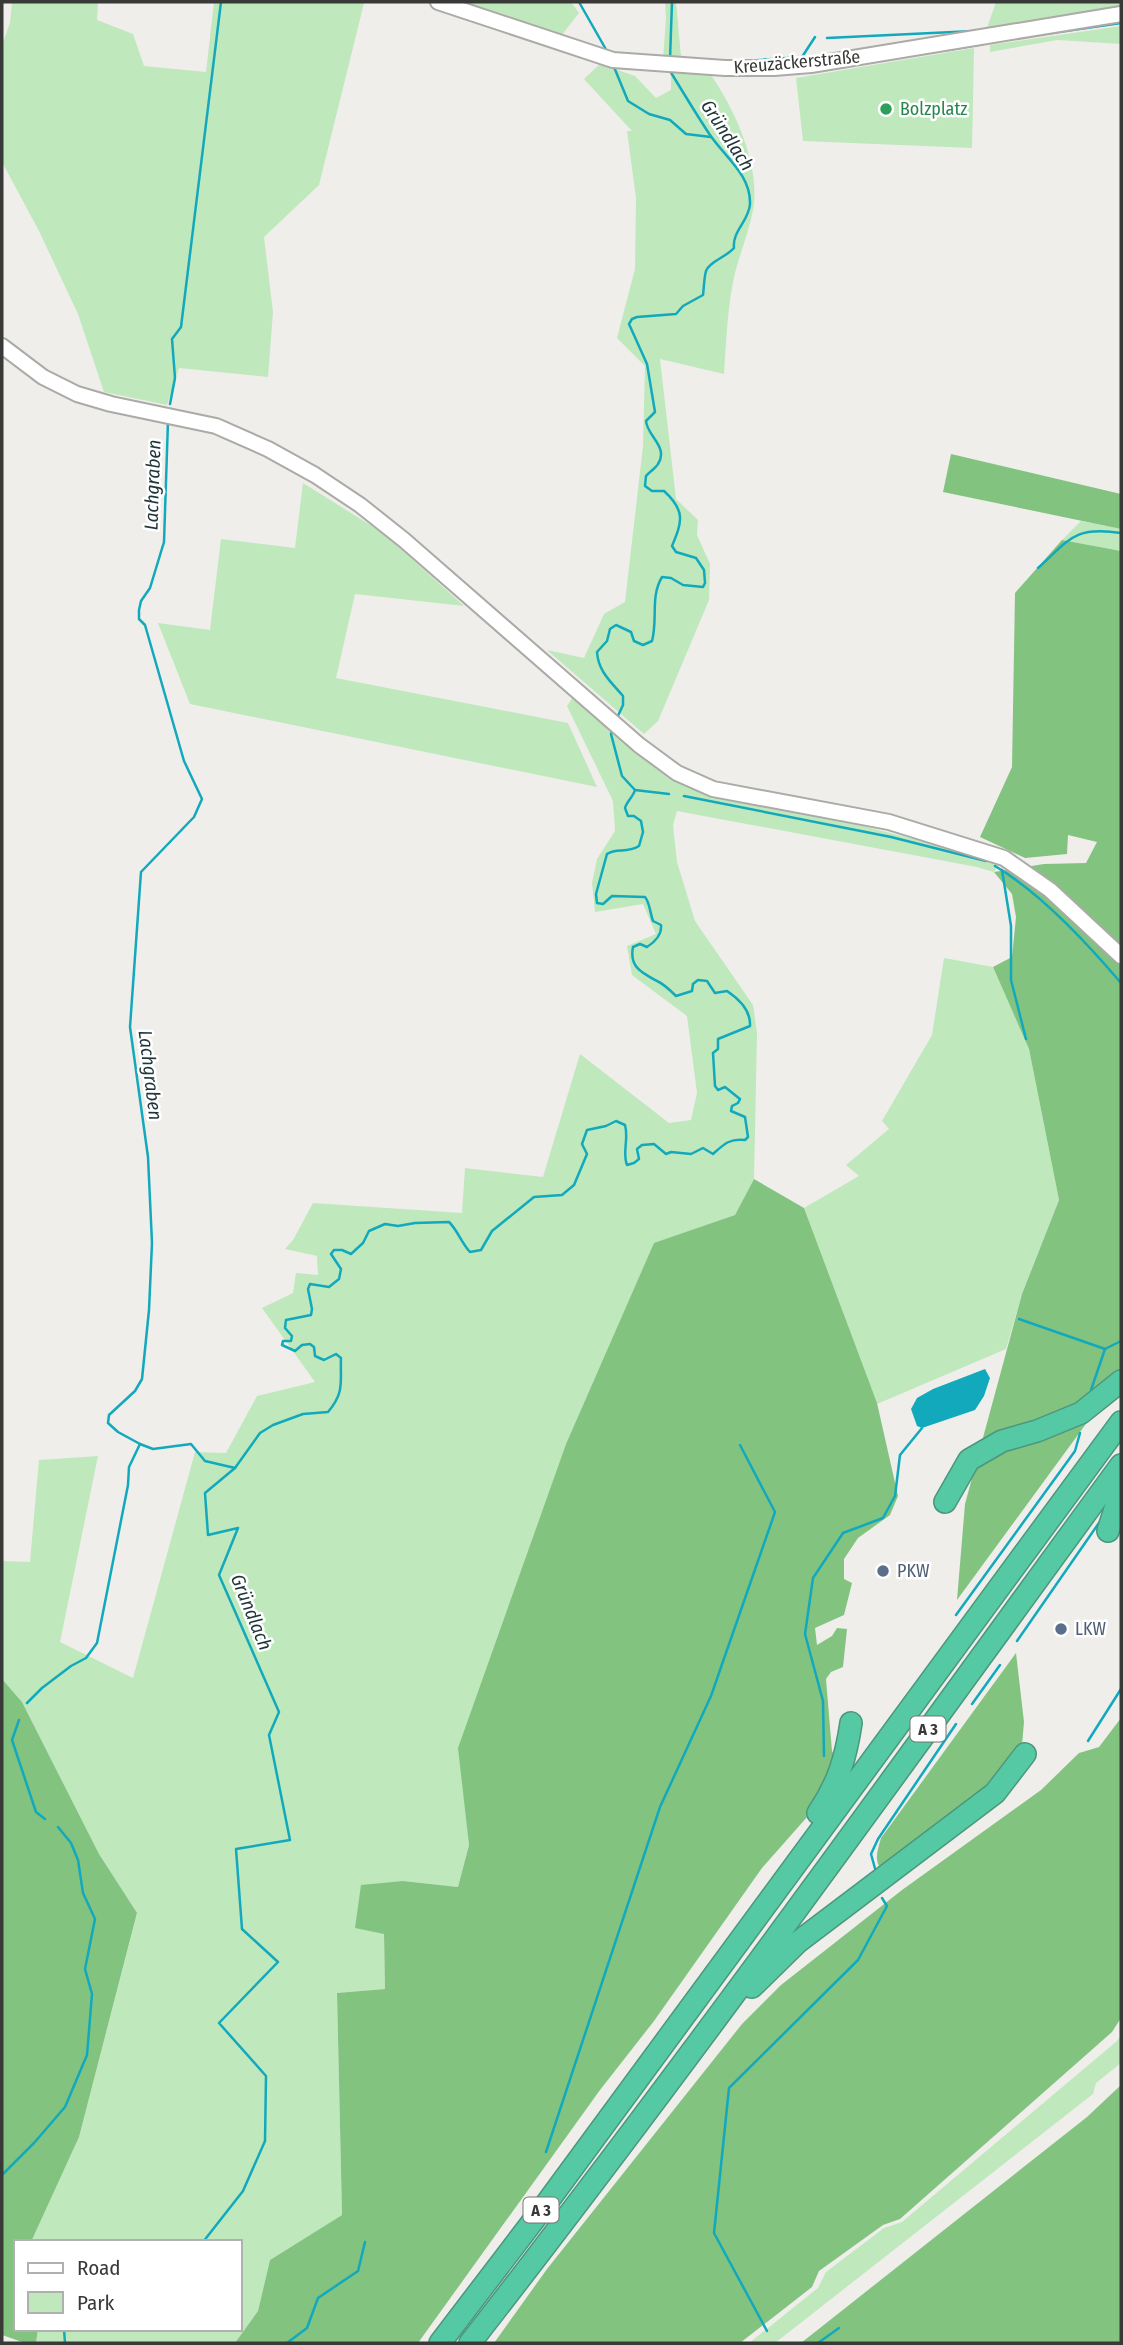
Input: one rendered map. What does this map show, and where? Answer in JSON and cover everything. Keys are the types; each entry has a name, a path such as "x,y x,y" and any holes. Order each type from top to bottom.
{"highway":[{"path":"945,1502 969,1460 1002,1441 1081,1413 1121,1381"},
{"name":"A 3","path":"440,2343 1121,1422"},
{"name":"A 3","path":"470,2343 566,2221 1121,1465"},
{"path":"1108,1531 1121,1490"},
{"path":"798,1862 801,1840 832,1793 842,1769 851,1723"},
{"path":"734,1994 748,1991 798,1942 995,1793 1025,1754"}],"street":[{"name":"Kreuzäckerstraße","path":"438,2 613,60 725,68 811,65 1121,14"},
{"path":"2,346 35,372 77,394 111,404 216,426 268,449 314,475 360,505 404,540 662,763 705,786 750,798 889,822 1004,858 1051,890 1121,956"}],"green space":[{"path":"12,2 98,2 97,20 133,34 144,66 206,72 214,2 364,3 319,185 264,237 273,312 268,377 179,368 167,405 104,392 78,314 39,231 2,162 2,45 10,23"},
{"path":"454,2 571,2 579,13 561,36"},
{"path":"665,2 676,2 681,57 663,59"},
{"path":"996,2 1121,2 1121,6 987,28"},
{"path":"1121,26 1121,44 1057,40 990,52 990,45"},
{"name":"Bolzplatz","path":"974,48 972,148 803,141 796,78"},
{"path":"600,64 635,76 656,98 671,90 671,71 711,75 737,121 750,157 753,175 753,210 732,288 724,374 660,359 676,499 698,520 697,535 710,564 709,600 658,721 644,734 547,650 584,658 604,614 625,602 643,446 645,366 617,338 635,269 636,198 627,131 632,131 584,79"},
{"path":"951,454 1121,494 1121,529 943,492"},
{"path":"303,483 383,533 464,606 355,594 336,678 568,723 597,787 190,704 158,623 210,630 221,539 295,548"},
{"path":"1081,521 1121,529 1121,551 1062,540"},
{"path":"1062,540 1121,551 1121,1376 957,1600 965,1504 1022,1294 1059,1200 1029,1049 993,967 1012,957 1016,917 1012,894 994,872 1044,864 1086,863 1097,842 1068,835 1067,854 1025,858 980,837 1012,767 1015,593"},
{"path":"573,697 676,779 721,798 856,824 1000,862 994,872 677,811 673,825 677,862 695,921 753,1005 757,1033 754,1179 735,1215 654,1244 566,1444 459,1748 469,1845 458,1887 403,1881 384,1934 385,1989 337,1993 342,2215 270,2260 258,2311 235,2343 36,2343 38,2331 242,2331 242,2240 32,2240 79,2137 137,1914 99,1854 22,1702 2,1679 2,1561 30,1562 39,1460 98,1456 60,1642 133,1678 195,1452 226,1453 257,1396 315,1382 262,1308 293,1293 296,1273 318,1275 317,1256 285,1249 293,1240 313,1203 462,1213 465,1168 543,1177 580,1054 669,1123 691,1120 697,1093 687,1016 632,975 627,946 656,934 643,904 595,912 592,883 597,859 615,831 613,801 567,706"},
{"path":"944,958 993,967 1029,1049 1059,1200 1022,1294 1006,1349 877,1404 804,1208 859,1176 846,1165 889,1129 882,1121 932,1035"},
{"path":"754,1179 804,1208 877,1403 898,1496 890,1515 858,1538 844,1559 844,1579 852,1583 844,1615 815,1628 817,1645 832,1636 837,1628 847,1629 843,1667 831,1672 826,1679 832,1751 837,1761 823,1799 762,1868 654,2021 600,2090 418,2343 235,2343 258,2311 270,2260 342,2215 337,1993 385,1989 384,1934 355,1928 361,1885 403,1881 458,1887 469,1845 458,1748 566,1444 654,1243 735,1215"},
{"path":"1016,1653 1024,1722 1022,1745 1008,1769 882,1870 877,1859 881,1838"},
{"path":"2,1679 22,1702 99,1854 137,1913 79,2137 32,2240 14,2240 14,2331 38,2331 36,2343 25,2343 2,2335"},
{"path":"1121,1718 1121,2018 1112,2032 900,2219 883,2225 819,2271 812,2287 740,2343 494,2343 547,2269 742,2024 781,1985 902,1890 1041,1790 1079,1753 1099,1747"},
{"path":"1121,2035 1121,2063 1096,2083 1093,2094 775,2343 749,2343 818,2288 826,2272 884,2228 902,2222"},
{"path":"1121,2085 1121,2343 801,2343 1087,2117"}],"water":[{"path":"985,1369 990,1378 984,1396 975,1410 922,1428 917,1426 911,1409 917,1398"}],"waterway":[{"name":"Lachgraben","path":"170,404 175,378 172,339 181,327 221,2"},
{"path":"579,2 608,53"},
{"name":"Gründlach","path":"672,2 672,59"},
{"path":"1017,38 1121,23"},
{"path":"827,38 974,31"},
{"path":"745,61 802,57 815,37"},
{"path":"948,50 983,44"},
{"path":"614,67 628,101 649,114 670,120 686,134 711,137"},
{"name":"Gründlach","path":"617,718 623,705 623,696 603,671 597,652 607,641 610,629 616,625 631,632 634,641 643,645 652,641 656,592 662,577 671,578 683,585 703,587 705,583 704,570 696,558 676,552 672,546 680,523 676,505 664,491 652,491 645,486 646,476 658,464 661,452 646,421 655,412 647,364 629,324 637,317 676,314 683,306 703,295 706,271 734,248 736,236 750,204 742,175 710,135 670,71"},
{"name":"Lachgraben","path":"27,1703 42,1688 86,1658 97,1643 128,1485 129,1467 140,1444 108,1423 109,1415 135,1391 142,1379 149,1310 152,1243 148,1157 130,1027 141,872 194,817 202,799 184,761 145,625 139,619 141,601 150,588 164,542 168,421"},
{"path":"1038,568 1066,542 1083,533 1121,533"},
{"name":"Gründlach","path":"205,2240 243,2191 265,2141 266,2076 219,2023 278,1962 242,1929 236,1849 290,1840 269,1735 279,1712 219,1575 238,1528 208,1535 205,1493 235,1468 260,1433 303,1414 328,1412 337,1399 341,1358 336,1354 324,1360 315,1356 314,1347 310,1344 302,1345 295,1351 282,1345 283,1341 291,1341 292,1336 285,1328 286,1320 311,1315 308,1289 310,1284 329,1287 339,1279 341,1269 331,1254 334,1250 351,1254 363,1243 369,1231 385,1224 398,1226 449,1222 470,1252 481,1250 492,1231 534,1197 562,1195 574,1185 587,1154 582,1144 587,1130 616,1121 625,1125 627,1165 639,1159 637,1149 642,1145 654,1144 666,1154 691,1154 703,1148 713,1154 728,1142 745,1140 748,1137 745,1117 731,1111 732,1106 740,1099 725,1087 718,1090 715,1086 713,1053 718,1049 718,1039 750,1026 746,1010 740,1001 727,991 715,993 707,981 698,980 693,984 692,991 676,996 665,985 638,968 633,960 633,947 640,944 647,947 653,943 661,928 661,925 653,921 645,897 612,896 603,904 597,903 596,894 607,854 639,846 643,832 641,821 634,816 628,816 625,808 635,790 622,776 611,734 613,727"},
{"path":"635,790 669,794"},
{"path":"684,796 891,837 986,861"},
{"path":"995,866 1046,904 1121,983"},
{"path":"1002,870 1011,926 1011,980 1026,1039"},
{"path":"1019,1319 1105,1349"},
{"path":"1091,1390 1105,1349 1121,1341"},
{"path":"824,1756 823,1701 805,1634 813,1578 843,1533 883,1518 895,1496 900,1455 922,1428"},
{"path":"956,1615 1075,1451 1080,1433"},
{"path":"140,1444 153,1449 191,1444 205,1461 235,1468"},
{"path":"546,2152 660,1807 711,1696 775,1512 740,1445"},
{"path":"1017,1641 1101,1520"},
{"path":"972,1704 1000,1665"},
{"path":"1088,1741 1121,1689"},
{"name":"Lachgraben","path":"19,1720 12,1740 36,1812 45,1819"},
{"path":"876,1872 871,1854 878,1839 956,1724"},
{"name":"Lachgraben","path":"2,2175 65,2107 87,2055 92,1994 85,1969 95,1919 83,1893 78,1860 71,1843 58,1827"},
{"path":"767,2331 714,2233 729,2088 858,1960 887,1906 882,1898"},
{"path":"287,2343 307,2328 318,2298 358,2271 365,2242"},
{"path":"818,2343 839,2328"},
{"name":"Gründlach","path":"64,2331 65,2343"}],"place":[{"name":"Bolzplatz","path":"886,109"},
{"name":"PKW","path":"883,1571"},
{"name":"LKW","path":"1061,1629"}]}
